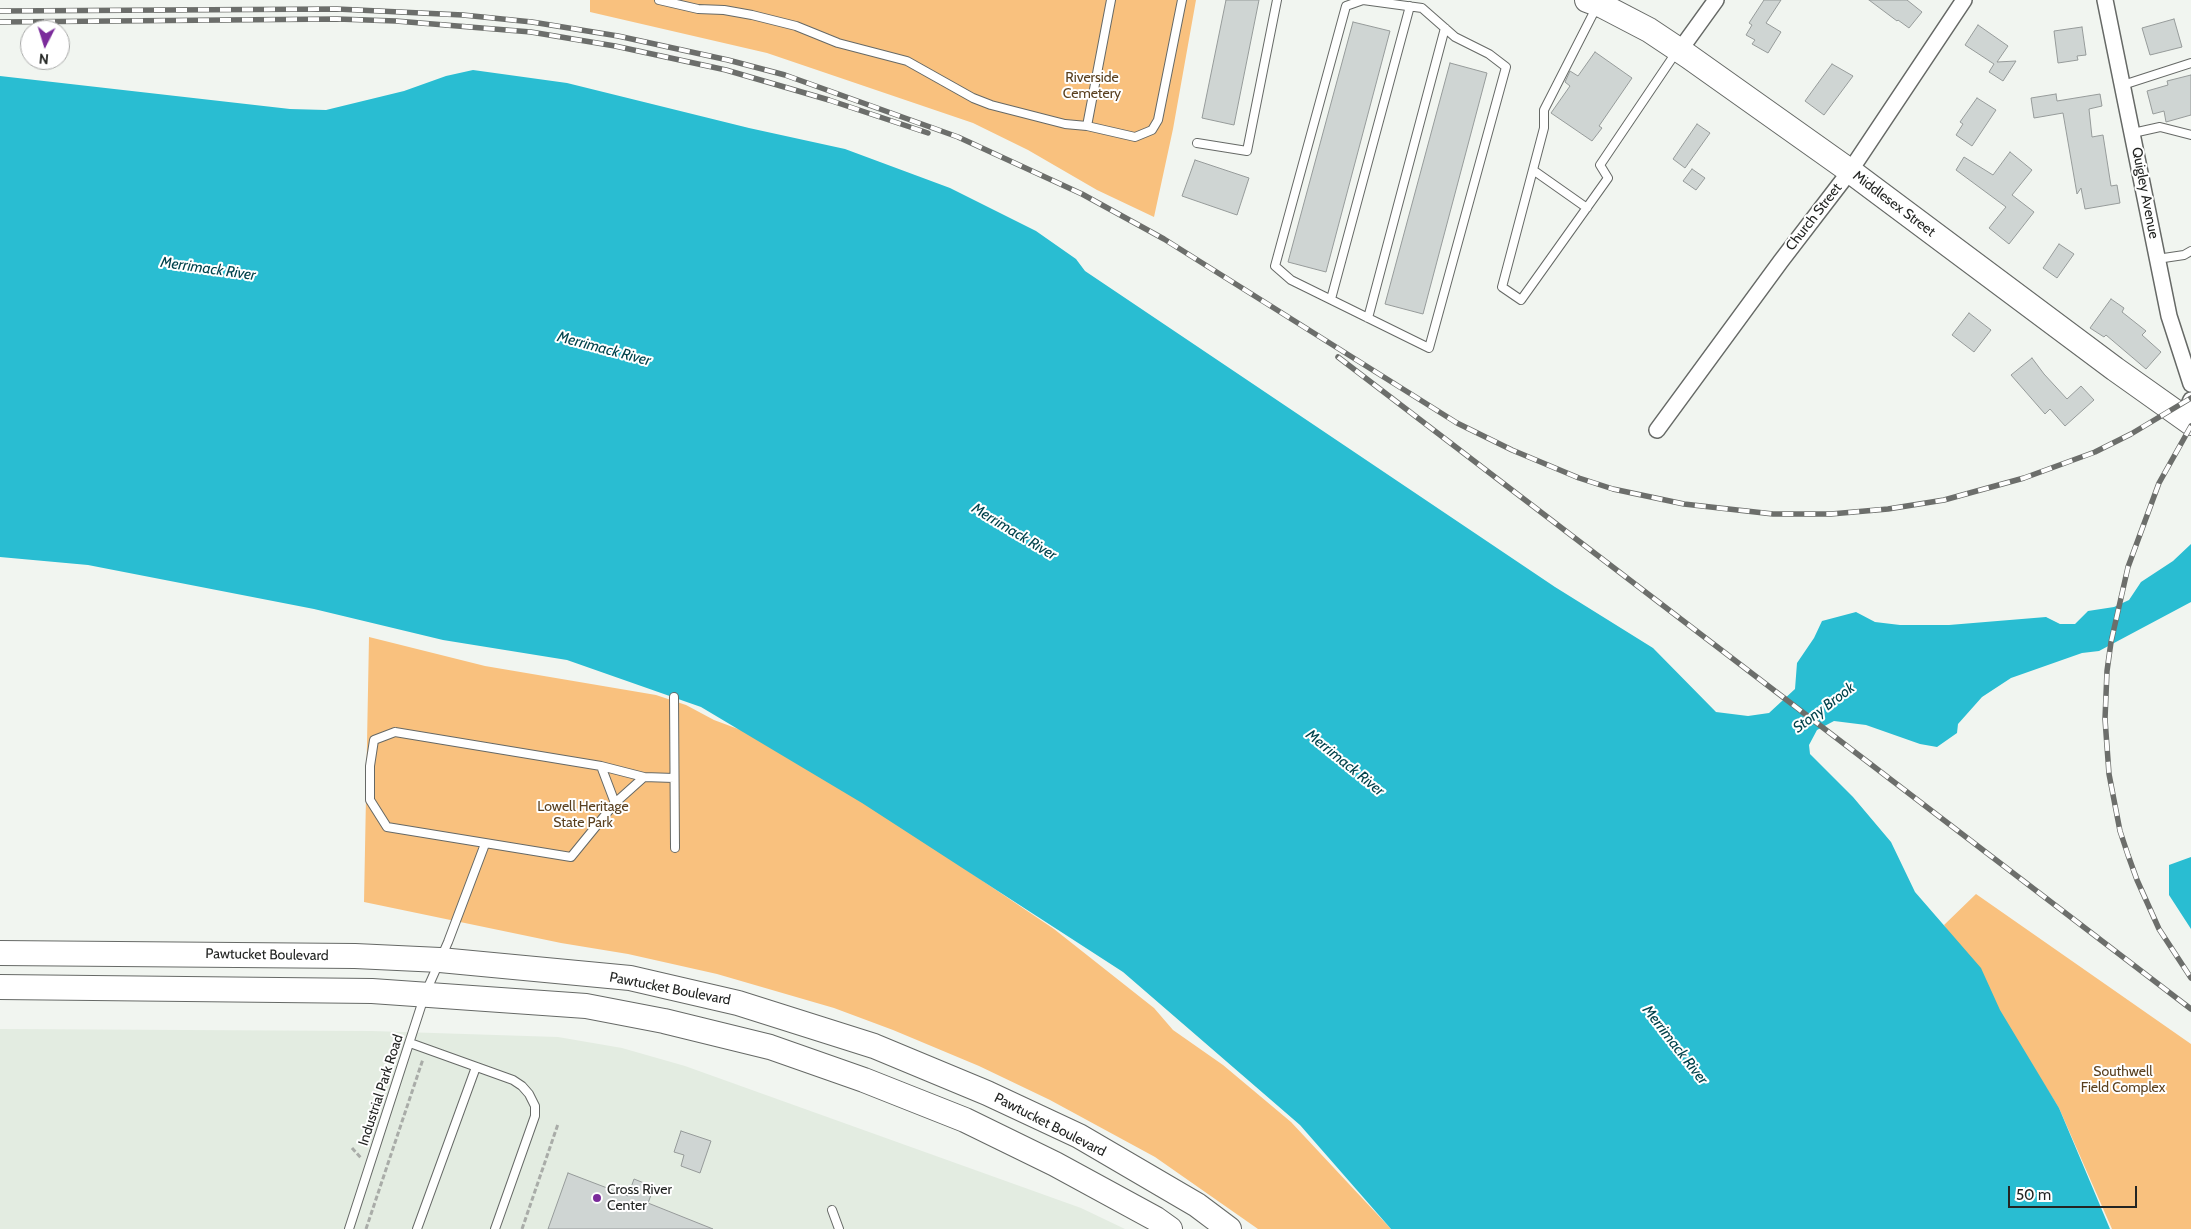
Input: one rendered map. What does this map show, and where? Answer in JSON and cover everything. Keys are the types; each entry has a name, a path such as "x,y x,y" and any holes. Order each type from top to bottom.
{"main road":[{"name":"Middlesex Street","path":"1592,2 1649,30 1679,50 2188,414"},
{"name":"Pawtucket Boulevard","path":"0,953 355,956 440,960 630,978 738,1003 874,1046 987,1093 1079,1136 1197,1205 1229,1229"},
{"path":"0,987 372,990 586,1006 664,1021 770,1047 864,1080 965,1120 1056,1164 1156,1219 1170,1229"}],"street":[{"path":"1679,50 1716,0"},
{"name":"Church Street","path":"1657,430 1780,260 1850,171 1964,0"},
{"name":"Quigley Avenue","path":"2105,0 2169,316 2191,384"}],"lane":[{"path":"659,0 698,9 724,10 752,15 796,26 838,43 906,61 972,98 991,105 1065,124 1086,126 1135,137 1152,130 1162,108 1182,0"},
{"path":"1086,126 1111,0"},
{"path":"1196,143 1247,151 1277,0"},
{"path":"1363,0 1410,6 1424,4 1455,37 1489,54 1506,67 1429,348 1291,280 1275,266 1346,6 1363,0"},
{"path":"1592,2 1544,110 1544,128 1502,287 1521,300 1608,178 1600,165 1679,50"},
{"path":"1330,299 1410,6"},
{"path":"1368,318 1445,28"},
{"path":"2123,85 2191,64"},
{"path":"2133,133 2160,127 2191,135"},
{"path":"1533,170 1587,208"},
{"path":"2157,259 2184,255 2191,251"},
{"path":"674,697 675,848"},
{"path":"644,777 614,802 571,857 387,827 370,800 370,766 374,740 395,732 601,766 644,777 674,778"},
{"path":"601,766 614,802"},
{"name":"Industrial Park Road","path":"349,1229 425,994 485,844"},
{"path":"410,1043 513,1080 522,1086 535,1106 535,1116 495,1229"},
{"path":"417,1229 476,1067"},
{"path":"832,1210 839,1229"}],"path":[{"path":"366,1229 427,1049"},
{"path":"522,1229 558,1124"}],"shaded area":[{"path":"0,1029 372,1031 558,1037 622,1048 685,1066 1081,1208 1125,1229 0,1229"}],"green space":[{"name":"Riverside Cemetery","path":"590,0 1196,0 1173,129 1154,217 1097,190 1028,150 973,123 767,53 590,12"},
{"name":"Lowell Heritage State Park","path":"369,637 485,666 656,695 686,705 714,720 781,745 1054,929 1154,1008 1173,1030 1223,1065 1291,1122 1391,1229 1258,1229 1155,1157 1050,1100 979,1066 834,1008 717,974 628,954 561,943 364,902"},
{"name":"Southwell Field Complex","path":"1976,894 2191,1044 2191,1229 2112,1229 2059,1108 1944,925"}],"water":[{"path":"473,70 567,83 749,128 845,149 950,188 1036,231 1076,259 1085,271 1555,587 1653,648 1716,712 1748,716 1769,713 1795,689 1797,663 1814,638 1822,621 1856,612 1875,622 1900,625 1949,625 2046,617 2060,624 2075,624 2088,611 2114,607 2129,600 2141,582 2173,561 2191,544 2191,602 2099,651 2082,653 2011,678 1982,697 1958,724 1957,733 1937,747 1920,744 1866,725 1834,721 1817,730 1809,745 1810,754 1853,797 1891,842 1915,892 1981,968 2000,1010 2059,1108 2110,1229 1391,1229 1300,1125 1123,972 862,803 701,707 567,660 443,640 314,609 88,565 0,557 0,76 290,109 326,110 404,91 446,76"},
{"path":"2191,857 2191,929 2169,895 2169,865"}],"building":[{"path":"1226,0 1259,0 1234,125 1202,118"},
{"path":"1764,0 1781,0 1766,23 1781,32 1768,53 1752,44 1755,40 1746,35 1752,25 1749,23"},
{"path":"1869,0 1907,0 1922,12 1909,28"},
{"path":"2174,19 2182,47 2150,55 2142,28"},
{"path":"1353,22 1390,31 1326,272 1288,262"},
{"path":"1978,25 2008,46 1997,62 2016,61 2003,81 1989,72 1994,64 1965,45"},
{"path":"2082,27 2086,55 2077,56 2078,60 2058,63 2054,31"},
{"path":"1595,52 1632,78 1599,126 1602,128 1592,141 1551,113 1570,86 1565,82 1570,71 1578,76"},
{"path":"1450,63 1487,73 1423,314 1385,304"},
{"path":"1832,64 1853,76 1824,115 1805,101"},
{"path":"2191,75 2191,115 2166,122 2164,111 2153,114 2147,91 2168,85 2167,81"},
{"path":"2056,94 2057,101 2100,94 2102,106 2089,109 2092,137 2103,135 2111,186 2117,185 2120,203 2085,209 2081,188 2077,194 2063,113 2034,118 2031,98"},
{"path":"1977,98 1996,110 1972,146 1956,135 1963,124 1960,122"},
{"path":"1697,124 1710,133 1685,168 1673,159"},
{"path":"2010,152 2032,170 2012,195 2034,212 2009,244 1989,228 2006,207 1956,170 1964,157 1993,175"},
{"path":"1195,160 1249,178 1237,215 1182,196"},
{"path":"1692,169 1705,178 1696,190 1683,181"},
{"path":"2059,244 2074,254 2057,278 2043,268"},
{"path":"2111,299 2124,308 2122,312 2146,331 2142,335 2161,352 2146,369 2106,335 2104,337 2090,328"},
{"path":"1969,313 1991,330 1974,352 1952,335"},
{"path":"2032,358 2067,399 2081,386 2094,400 2065,426 2050,409 2045,414 2011,375"},
{"path":"681,1131 711,1141 700,1173 681,1166 684,1155 674,1152"},
{"name":"Cross River Center","path":"568,1173 628,1196 634,1179 654,1187 648,1203 713,1229 548,1229"}],"railway":[{"path":"0,11 337,9 463,15 532,22 618,36 728,60 785,75 958,137 1082,194 1164,239 1457,423 1512,450 1579,478 1613,489 1684,504 1773,514 1831,514 1888,509 1944,500 2024,478 2095,452 2131,434 2191,398"},
{"path":"0,22 337,19 396,21 531,32 615,46 726,70 829,100 928,133"},
{"path":"1338,357 2191,1009"},
{"path":"2191,426 2159,483 2128,567 2111,642 2107,671 2105,719 2109,774 2120,831 2137,880 2159,929 2191,978"}],"place":[{"name":"Cross River Center","path":"597,1198"}],"water label":[{"name":"Merrimack River","path":"208,269"},
{"name":"Merrimack River","path":"604,349"},
{"name":"Merrimack River","path":"1014,532"},
{"name":"Stony Brook","path":"1824,708"},
{"name":"Merrimack River","path":"1345,763"},
{"name":"Merrimack River","path":"1675,1045"}]}
